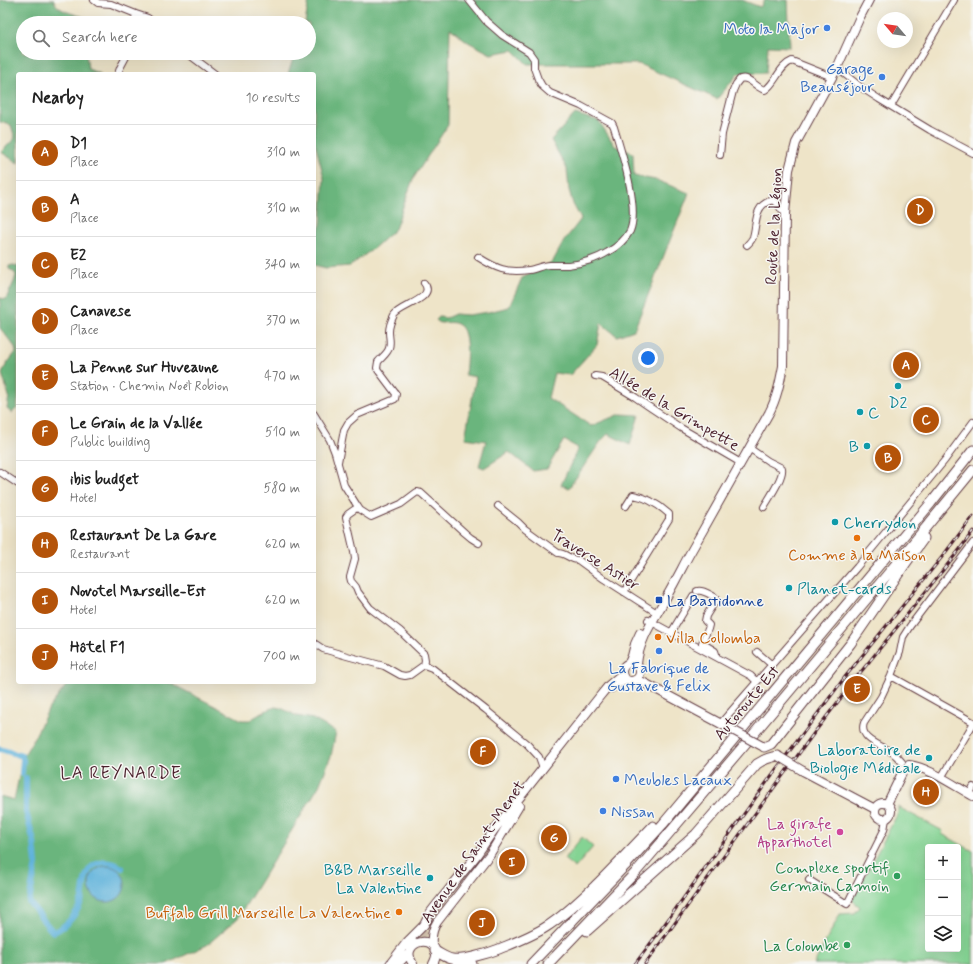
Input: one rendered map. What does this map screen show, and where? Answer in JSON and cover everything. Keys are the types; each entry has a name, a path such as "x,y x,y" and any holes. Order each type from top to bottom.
{"highway":[{"name":"Autoroute Est","path":"531,964 663,824 931,504 973,450"},
{"name":"Autoroute Est","path":"549,964 641,866 756,731 973,470"},
{"path":"763,747 772,744 851,643 966,480"},
{"path":"549,964 696,834 757,764 770,757 777,756 782,730"},
{"path":"434,948 447,958 461,959 492,952 528,937 547,927 563,915 598,883 723,753"},
{"path":"450,964 472,964"}],"main road":[{"name":"Route de la Légion","path":"633,664 655,611 677,578 773,406 777,396 783,366 785,214 789,170 796,143 832,77 869,0"},
{"path":"637,679 640,673 639,667 633,664 624,666 622,671 624,677 630,681 637,679 875,808"},
{"path":"543,772 550,759 609,685 624,677"},
{"path":"543,772 612,688 624,677"},
{"path":"887,804 905,765 919,767 972,792"},
{"name":"Avenue de Saint-Menet","path":"433,964 436,956 431,936 432,930 490,854 516,810 543,772"},
{"name":"Avenue de Saint-Menet","path":"390,964 407,942 424,925 430,913 543,772"},
{"path":"882,803 889,805 892,810 890,816 881,820 877,817 875,808 882,803"},
{"path":"446,904 482,859 498,833 516,810"},
{"name":"Avenue de Saint-Menet","path":"398,964 409,953 413,946 420,942 427,931 433,914 446,894"},
{"path":"420,942 424,942 434,948"},
{"path":"409,953 413,964"}],"street":[{"path":"94,0 98,3 111,4 142,16"},
{"path":"469,0 491,26 502,35 529,52 534,59 534,68 538,79 542,86 550,93 581,106 612,123 628,177 632,212 632,222 629,231 623,240 615,248 604,255 590,260 568,265 548,265 530,270 514,271 501,270 492,266 478,256"},
{"path":"891,106 954,0"},
{"path":"119,72 124,60"},
{"path":"196,60 212,72"},
{"path":"720,155 722,134 733,91 740,79 745,78 756,84 762,90 766,90 786,64 792,61 832,77"},
{"path":"836,68 862,88 891,106 930,130 973,153"},
{"path":"748,244 753,236 760,209 763,205 772,200 775,201 781,211 785,214"},
{"path":"338,464 344,430 348,423 357,415 395,399 396,394 378,370 377,365 389,350 389,332 395,314 399,310 424,296 427,292 424,282"},
{"name":"Allée de la Grimpette","path":"595,376 602,377 681,428 741,463"},
{"path":"316,417 336,453 344,485 360,510 370,517 401,504 417,492 421,493 471,538 479,543"},
{"path":"723,725 757,682 857,567 945,460 973,422"},
{"path":"749,448 783,470 764,507"},
{"path":"0,472 16,483"},
{"path":"624,592 669,519 669,514 643,496 633,495 626,506"},
{"name":"Traverse Astier","path":"498,506 525,529 558,553 563,553 575,560 578,560 604,579 655,611"},
{"path":"316,644 323,649 384,666 400,675 405,676 410,675 424,665 424,654 400,631 370,608 351,581 350,577 355,559 346,517 358,507"},
{"path":"905,765 895,754 867,738 863,728 864,723 881,697 891,676 900,652 903,637 973,543"},
{"path":"672,633 695,594 699,590 715,597 716,600 706,616 705,621 709,625 702,643 715,651 715,656"},
{"path":"650,621 715,656 750,676 757,682"},
{"path":"757,652 772,665"},
{"path":"424,665 432,668 524,742 539,757 543,772"},
{"path":"891,676 973,723 941,778"},
{"path":"539,757 550,759"},
{"path":"809,880 847,904 884,830 886,819"}],"green space":[{"path":"0,0 54,0 58,7 81,16 16,16 16,60 87,60 88,69 96,72 16,72 16,162 1,152 15,138 11,125 0,122"},
{"path":"309,0 742,0 760,7 765,0 788,0 790,47 768,46 766,73 738,74 717,99 639,64 527,64 513,50 491,54 468,42 450,28 448,125 413,179 395,229 374,248 350,266 326,268 316,266 316,238 321,224 324,178 316,147 316,72 289,72 293,60 316,60 316,16 306,16"},
{"path":"575,114 599,121 615,146 633,153 634,176 656,180 689,193 634,330 617,336 601,323 597,345 570,375 554,373 548,398 591,426 620,414 639,415 630,445 608,434 601,441 569,488 561,485 578,448 564,440 547,469 533,471 509,452 484,468 479,466 486,441 465,438 476,377 465,375 465,334 457,324 440,323 436,320 439,317 446,318 455,314 468,315 509,307 522,278 553,261 564,241 581,219 573,204 569,190 567,169 551,140"},
{"path":"9,266 16,266 16,275 9,269"},
{"path":"16,275 16,352 15,347 0,328 0,298 6,299"},
{"path":"16,352 16,409 12,413 7,409 9,396 2,374 6,365"},
{"path":"67,684 172,684 242,720 250,720 275,707 281,708 297,716 313,719 336,732 331,756 319,786 238,918 207,945 166,964 0,964 0,796 14,800 23,758 49,708"},
{"name":"Complexe sportif Germain Camoin","path":"898,807 943,831 942,834 960,844 925,844 925,952 961,952 961,844 973,851 973,964 814,964 840,914 855,913 860,907 852,900 898,813"},
{"path":"582,837 593,847 575,868 564,859"}],"water":[{"path":"107,866 117,869 122,874 125,884 122,894 117,899 107,902 97,899 92,894 89,884 92,874 97,869"}],"waterway":[{"path":"0,749 22,756"},
{"path":"22,773 23,760"},
{"path":"26,778 26,812 34,842 36,864 29,902 41,917"},
{"path":"43,920 54,932 63,927 70,920 81,902 88,871 96,864 106,862 122,868"}],"tunnel":[{"path":"413,946 446,904"}],"railway":[{"path":"635,964 845,677 942,557 973,516"},
{"path":"645,964 814,733 973,531"}],"place":[{"name":"Moto la Major","path":"827,28"},
{"name":"Garage Beauséjour","path":"882,77"},
{"name":"Canavese","path":"920,211"},
{"name":"D1","path":"906,365"},
{"name":"D2","path":"898,386"},
{"name":"C","path":"860,412"},
{"name":"E2","path":"926,420"},
{"name":"B","path":"867,446"},
{"name":"A","path":"888,458"},
{"name":"Cherrydon","path":"835,522"},
{"name":"Comme à la Maison","path":"857,538"},
{"name":"Planet-cards","path":"789,588"},
{"name":"La Bastidonne","path":"659,600"},
{"name":"Villa Collomba","path":"658,637"},
{"name":"La Fabrique de Gustave & Felix","path":"659,651"},
{"name":"La Penne sur Huveaune","path":"857,689"},
{"name":"Le Grain de la Vallée","path":"483,752"},
{"name":"Laboratoire de Biologie Médicale","path":"929,758"},
{"name":"Meubles Lacaux","path":"616,779"},
{"name":"Restaurant De La Gare","path":"926,792"},
{"name":"Nissan","path":"603,811"},
{"name":"La girafe Apparthotel","path":"840,832"},
{"name":"ibis budget","path":"554,838"},
{"name":"Novotel Marseille-Est","path":"512,862"},
{"name":"Complexe sportif Germain Camoin","path":"897,876"},
{"name":"B&B Marseille La Valentine","path":"430,878"},
{"name":"Buffalo Grill Marseille La Valentine","path":"399,912"},
{"name":"Hôtel F1","path":"482,923"},
{"name":"La Colombe","path":"847,945"}],"district":[{"name":"LA REYNARDE","path":"121,772"}]}
